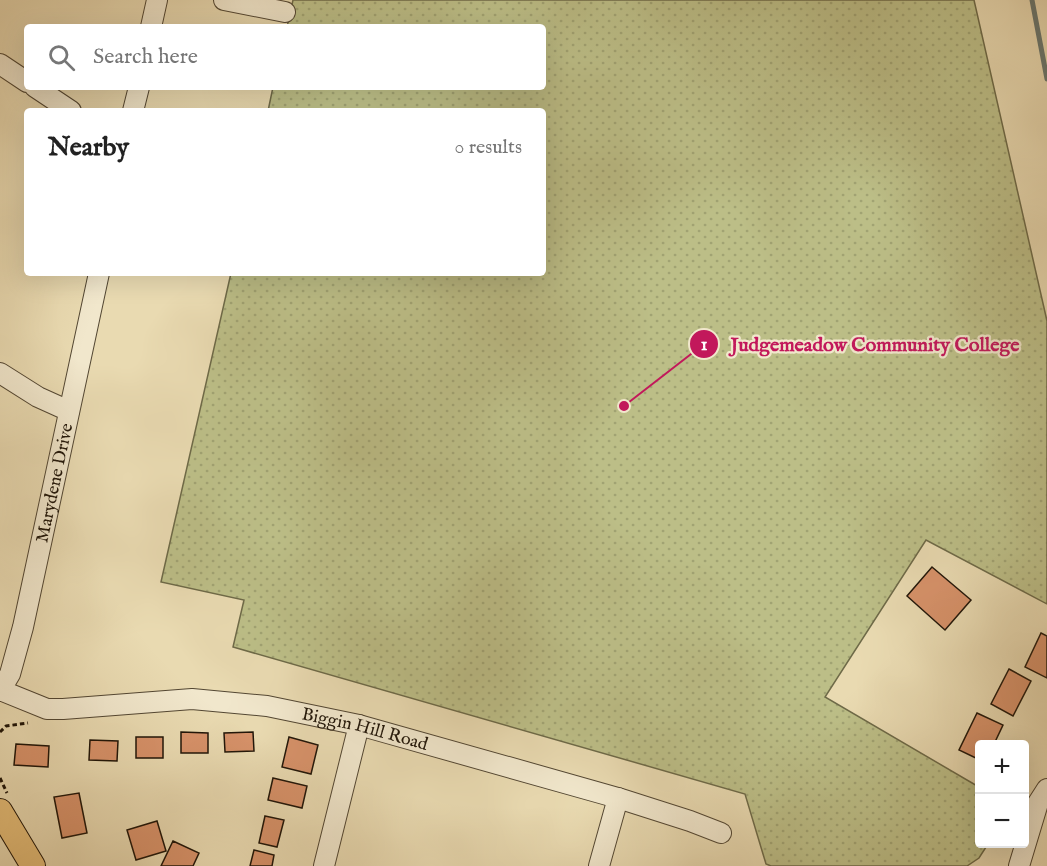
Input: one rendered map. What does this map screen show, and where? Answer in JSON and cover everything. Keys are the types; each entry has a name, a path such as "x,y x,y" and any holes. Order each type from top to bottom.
{"main road":[{"path":"0,811 33,866"}],"street":[{"path":"152,24 157,0"},
{"path":"224,0 285,12"},
{"path":"0,64 24,80"},
{"path":"40,90 66,108"},
{"path":"134,108 137,90"},
{"name":"Marydene Drive","path":"0,691 10,674 23,627 98,276"},
{"path":"0,373 38,397 69,411"},
{"name":"Biggin Hill Road","path":"0,691 47,709 192,699 267,706 359,725 618,798 721,833"},
{"path":"324,866 359,725"},
{"path":"1019,866 1038,803 1047,789"},
{"path":"599,866 618,798"}],"green space":[{"path":"293,0 974,0 1047,321 1047,604 926,540 825,697 975,785 975,848 985,848 979,858 967,866 771,866 766,864 745,794 233,647 244,600 161,582 230,276 546,276 546,108 269,108 272,90 546,90 546,24 288,24"}],"building":[{"path":"932,567 971,600 945,630 907,596"},
{"path":"1041,633 1047,636 1047,678 1025,667"},
{"path":"1009,669 1031,681 1013,716 991,704"},
{"path":"977,713 1003,725 996,740 975,740 975,758 959,750"},
{"path":"181,732 208,733 208,753 181,753"},
{"path":"253,732 254,751 225,752 224,733"},
{"path":"136,737 163,737 163,758 136,758"},
{"path":"289,737 318,745 311,774 282,767"},
{"path":"90,740 118,741 117,761 89,760"},
{"path":"16,744 49,746 48,767 14,765"},
{"path":"273,778 307,786 302,808 268,800"},
{"path":"79,793 87,833 62,838 54,797"},
{"path":"265,816 284,820 277,847 259,843"},
{"path":"157,821 166,851 136,860 127,830"},
{"path":"173,841 199,853 193,866 161,866"},
{"path":"254,850 274,855 272,866 250,866"}],"waterway":[{"path":"1032,0 1047,79"}],"place":[{"name":"Judgemeadow Community College","path":"624,406"}]}
